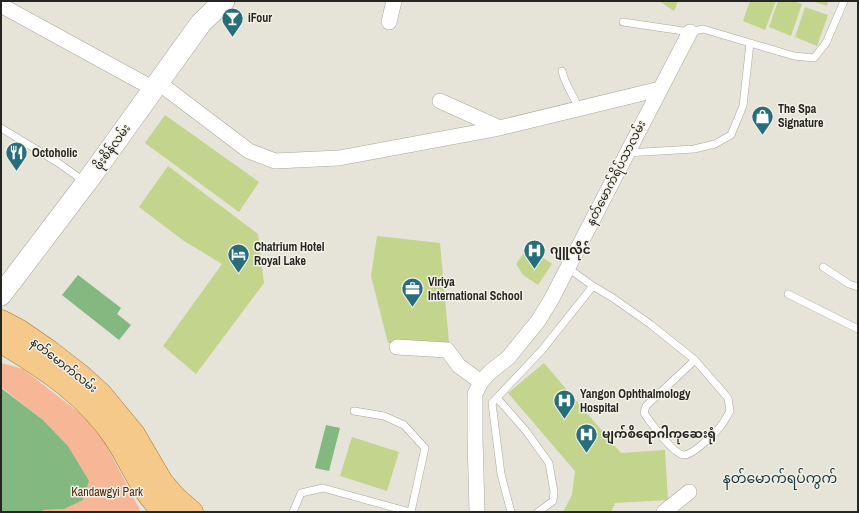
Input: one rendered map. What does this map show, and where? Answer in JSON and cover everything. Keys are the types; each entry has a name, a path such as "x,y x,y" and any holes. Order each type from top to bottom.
{"main road":[{"name":"ဖိုးစိန်လမ်း","path":"1,295 86,183 202,23 224,1"},
{"name":"နတ်မောက်လမ်း","path":"1,322 26,335 75,381 90,406 116,439 147,494 161,511"},
{"name":"နတ်မောက်လမ်း","path":"1,342 101,394 134,434 162,482 175,497 192,512"}],"street":[{"path":"2,1 6,8 156,86 249,151 275,161 339,158 500,128 660,89"},
{"path":"389,22 394,1"},
{"name":"နတ်မောက်ရိပ်သာလမ်း","path":"477,512 475,394 481,382 490,372 508,358 538,320 551,300 690,32"},
{"path":"440,101 500,128"},
{"path":"397,347 447,350 459,366 481,382"},
{"path":"664,512 689,492"}],"lane":[{"path":"623,22 690,32 703,29 794,56 814,58 826,44 844,1"},
{"path":"627,152 694,149 715,144 731,135 743,106 750,43"},
{"path":"562,71 564,80 579,109"},
{"path":"1,128 57,162 86,183"},
{"path":"823,267 849,284 858,287"},
{"path":"568,268 650,324 695,360 728,398 730,411 721,426 692,453 684,455 678,453 655,429 644,413 646,406 695,360"},
{"path":"511,512 501,474 492,403 542,350 593,286"},
{"path":"788,294 858,329"},
{"path":"497,398 526,431 549,463 554,492 553,501 538,512"},
{"path":"293,512 301,493 323,488 411,512 425,448 404,425 384,416 354,411"}],"green space":[{"name":"Kandawgyi Park","path":"1,363 23,369 96,426 141,512 41,512 43,510 64,509 68,446 43,420 1,387"}],"shaded area":[{"path":"78,275 121,308 117,314 131,325 119,340 62,295"},
{"path":"1,388 43,420 68,446 89,481 83,500 64,509 43,510 41,512 1,512"},
{"path":"326,425 340,428 329,471 315,468"}],"building":[{"path":"659,1 678,1 674,11"},
{"path":"750,1 776,1 765,30 743,21"},
{"path":"778,1 793,1 802,4 791,36 769,27"},
{"path":"812,1 828,1 827,6"},
{"path":"805,7 828,15 817,46 795,37"},
{"path":"165,115 259,182 239,212 145,143"},
{"name":"Chatrium Hotel Royal Lake","path":"168,166 258,234 264,283 196,374 163,346 222,264 184,241 139,207"},
{"name":"Viriya International School","path":"377,236 440,243 449,342 388,343 371,276"},
{"name":"ဂျူလိုင်","path":"528,247 552,264 538,285 523,275 516,264"},
{"name":"Yangon Ophthalmology Hospital","path":"544,363 621,453 665,450 668,500 615,503 611,512 563,512 572,495 575,471 508,393"},
{"path":"352,437 399,452 387,491 340,476"}],"place":[{"name":"iFour","path":"233,38"},
{"name":"The Spa Signature","path":"762,136"},
{"name":"Octoholic","path":"17,172"},
{"name":"ဂျူလိုင်","path":"534,270"},
{"name":"Chatrium Hotel Royal Lake","path":"239,274"},
{"name":"Viriya International School","path":"413,308"},
{"name":"Yangon Ophthalmology Hospital","path":"564,420"},
{"name":"မျက်စိရောဂါကုဆေးရုံ","path":"587,454"}],"district":[{"name":"နတ်မောက်ရပ်ကွက်","path":"780,478"}]}
